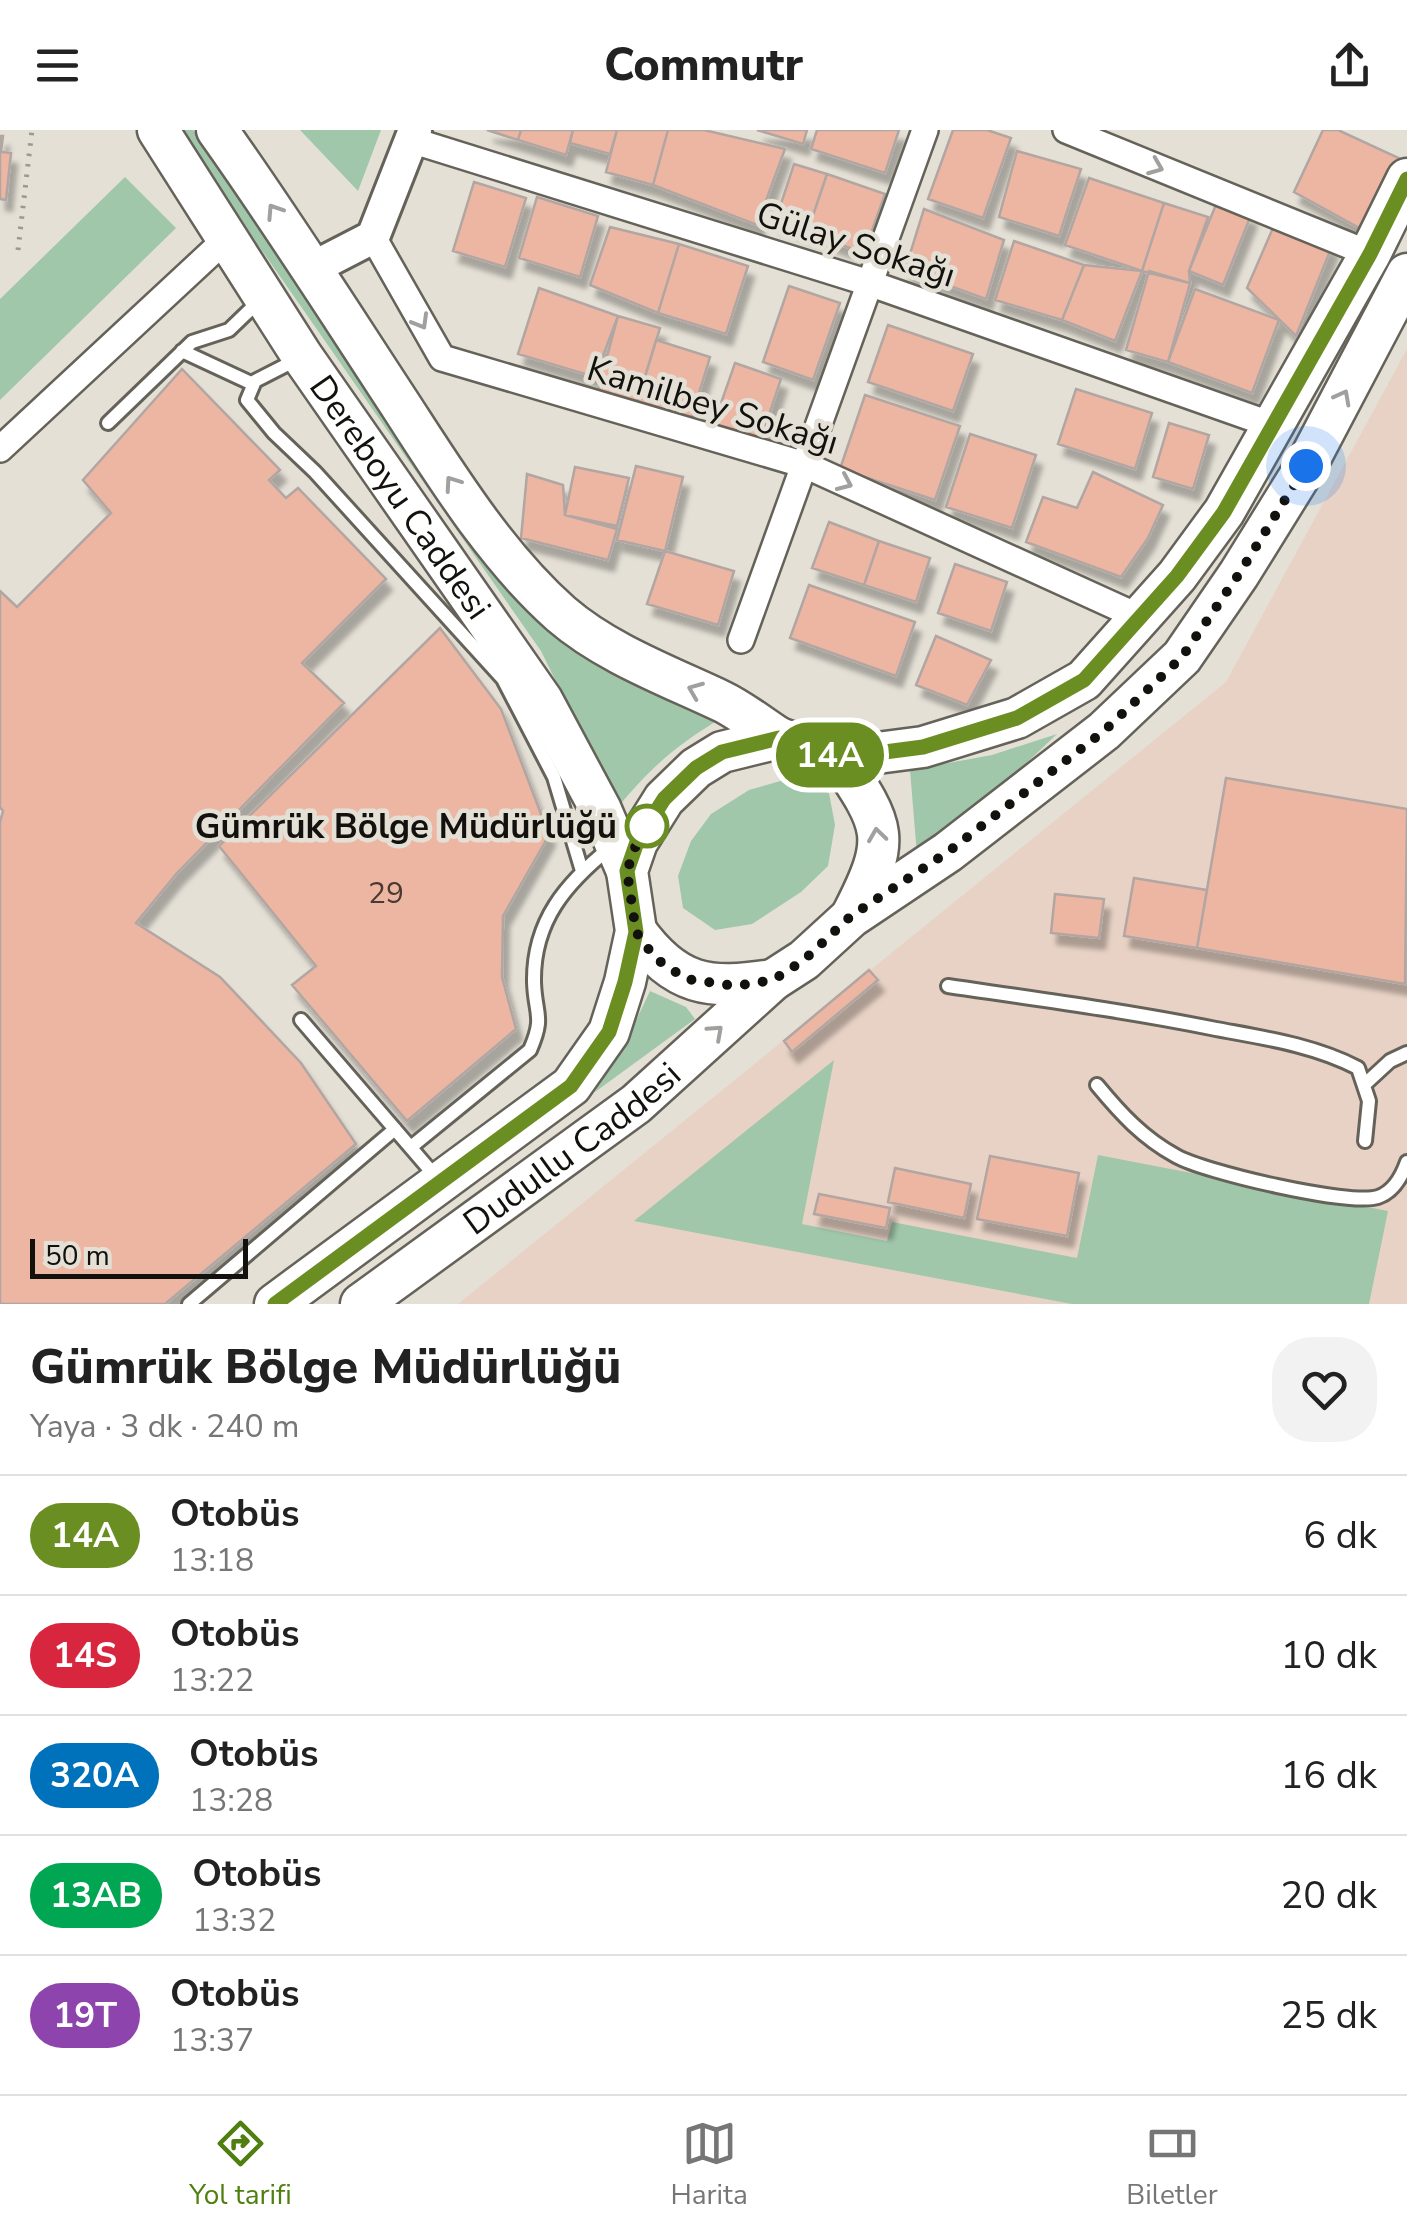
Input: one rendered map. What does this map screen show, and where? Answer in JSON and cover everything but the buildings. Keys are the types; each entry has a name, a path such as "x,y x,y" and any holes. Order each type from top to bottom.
{"main road":[{"name":"Dereboyu Caddesi","path":"158,130 302,356 542,700 621,857"},
{"name":"Dereboyu Caddesi","path":"217,130 452,484 524,577 563,616 610,646 678,684 724,702 779,738"},
{"path":"621,857 637,842 664,799 696,768 722,752 779,738 839,758 923,747 1017,718 1084,680 1177,576 1224,512 1370,254 1407,179"},
{"name":"Dudullu Caddesi","path":"361,1304 636,1104 773,980 804,960 851,916 948,852 1088,743 1182,657 1306,466 1407,274"},
{"name":"Dudullu Caddesi","path":"839,758 877,823 880,850 872,877 851,916"},
{"name":"Dudullu Caddesi","path":"275,1304 571,1086 609,1032 636,932 621,857"},
{"path":"636,932 655,958 686,979 735,986 773,980"}],"street":[{"path":"741,640 925,130"},
{"path":"1066,130 1370,254"},
{"path":"311,269 373,237 413,135"},
{"name":"Gülay Sokağı","path":"413,135 869,284 1275,426"},
{"name":"Kamilbey Sokağı","path":"373,237 442,358 806,465 1139,617"},
{"path":"0,449 225,240"}],"lane":[{"path":"108,424 192,342 229,330 263,297"},
{"path":"182,351 253,384"},
{"path":"302,356 253,384 247,400 503,679 554,776 582,871"},
{"path":"410,1147 530,1050 540,1028 534,983 542,925 582,871 621,857"},
{"path":"948,986 1142,1014 1295,1044 1358,1068 1368,1101 1364,1141"},
{"path":"301,1020 441,1182"},
{"path":"1364,1085 1390,1061 1407,1052"},
{"path":"1097,1085 1135,1130 1180,1158 1272,1184 1345,1199 1378,1197 1398,1181 1407,1162"},
{"path":"189,1304 394,1129"}],"path":[{"path":"18,250 32,130"}],"shaded area":[{"path":"1407,349 1407,1304 458,1304 1226,682"}],"green space":[{"path":"178,130 193,130 458,511 723,717 666,757 618,807 541,651"},
{"path":"300,130 381,130 358,191"},
{"path":"125,177 176,228 0,400 0,299"},
{"path":"1057,734 1001,787 917,855 910,770 992,755"},
{"path":"784,780 829,793 835,825 828,866 801,892 752,924 715,930 683,908 678,876 691,841 711,814 749,790"},
{"path":"650,991 686,1007 695,1019 595,1092 624,1046"},
{"path":"834,1060 802,1224 887,1241 892,1222 1077,1258 1098,1155 1388,1211 1369,1304 1072,1304 634,1221"}],"bus line":[{"name":"14A","path":"275,1304 571,1086 609,1032 625,982 636,932 627,871 637,842 664,799 696,768 722,752 779,738 839,758 923,747 1017,718 1084,680 1177,576 1224,512 1370,254 1407,179"}],"place":[{"name":"Gümrük Bölge Müdürlüğü","path":"647,826"}],"route":[{"path":"647,826 650,821 637,842 627,871 636,932 655,958 686,979 735,986 773,980 804,960 851,916 948,852 1104,731 1182,657 1306,466"}]}
